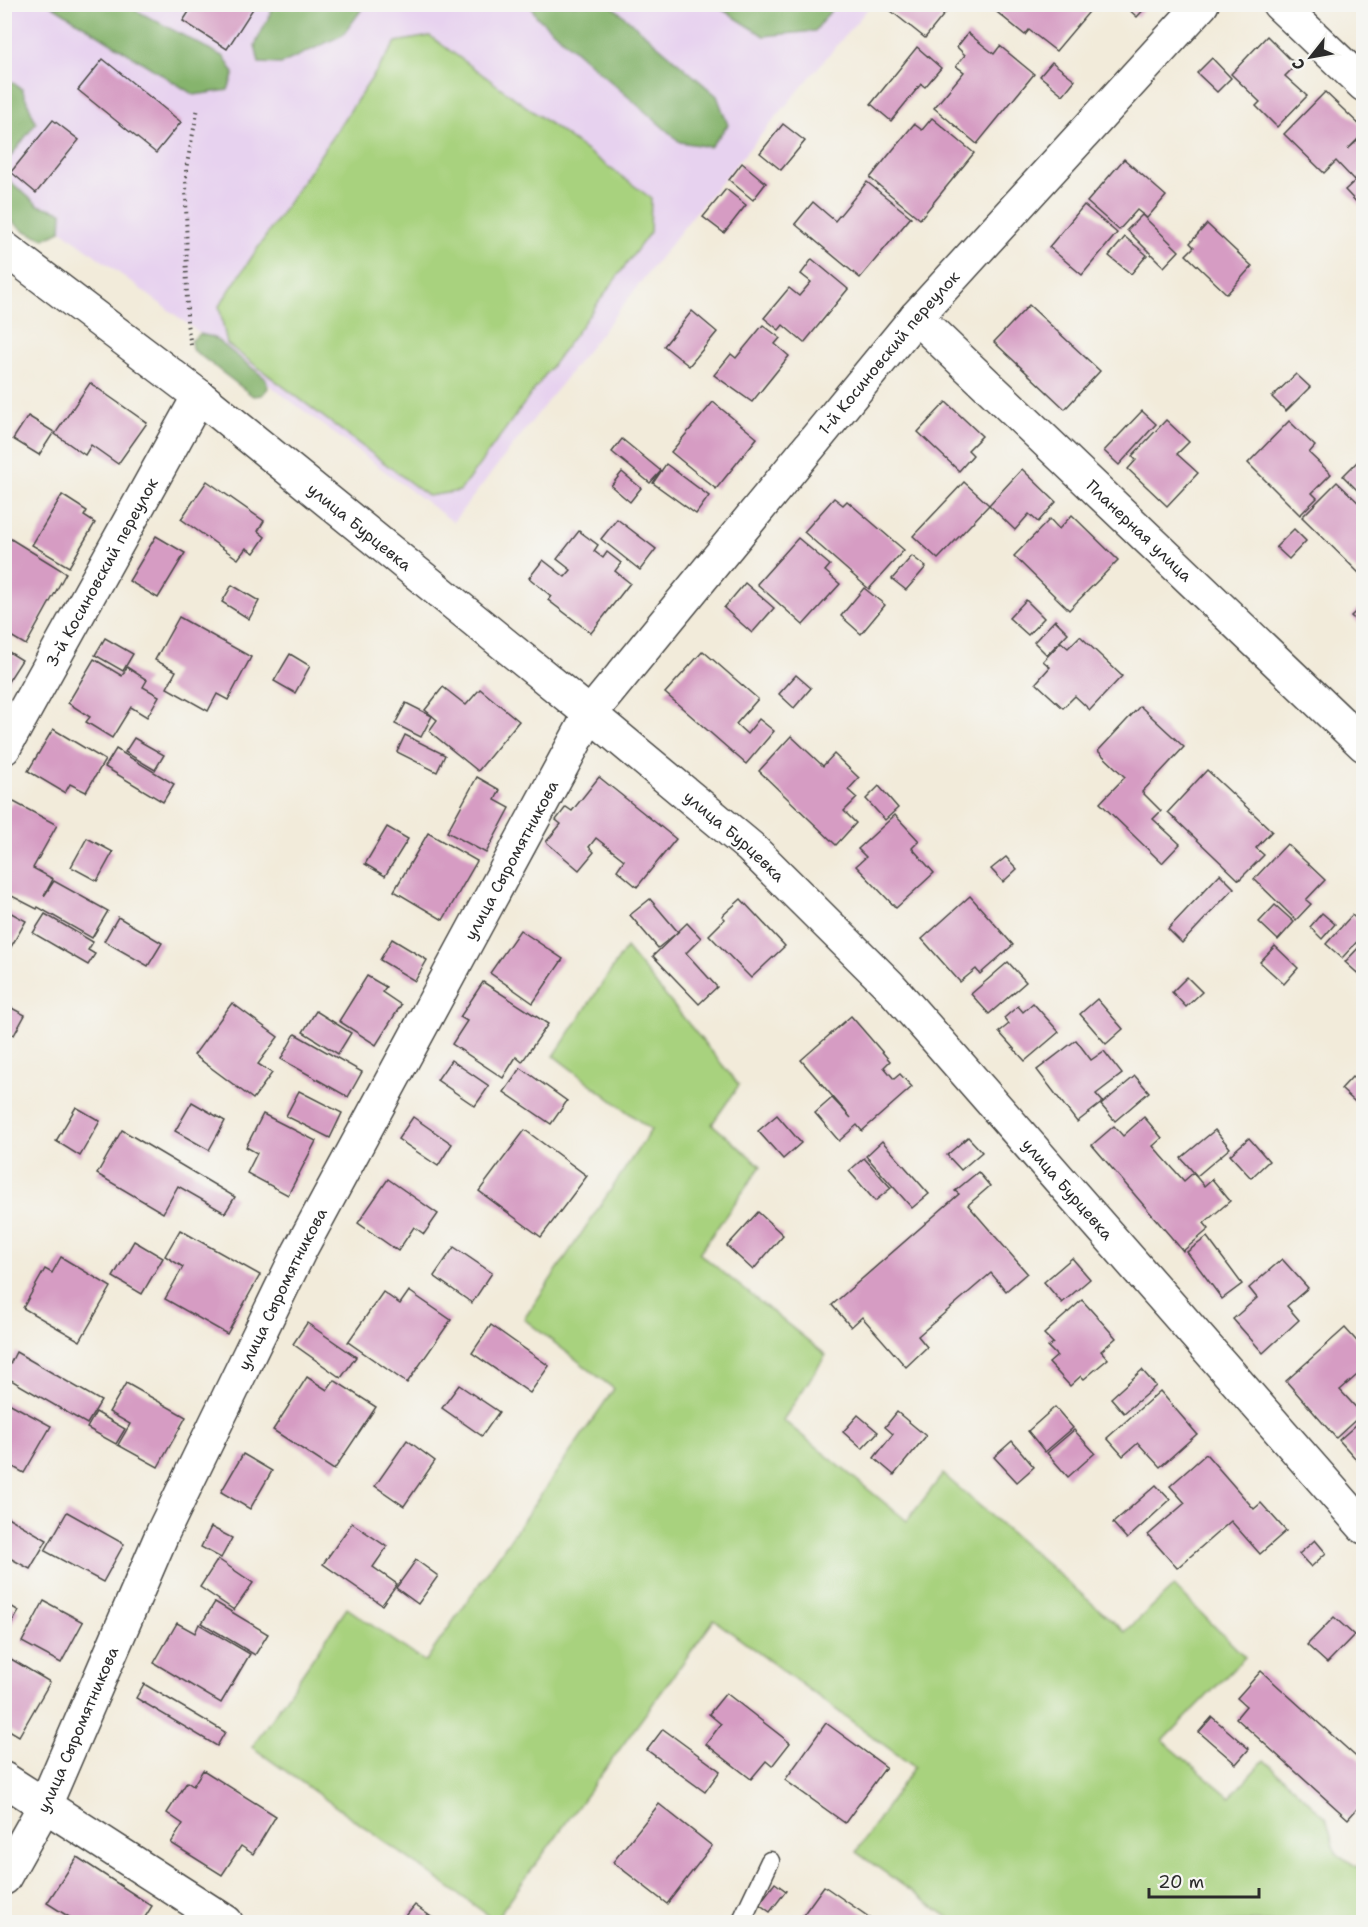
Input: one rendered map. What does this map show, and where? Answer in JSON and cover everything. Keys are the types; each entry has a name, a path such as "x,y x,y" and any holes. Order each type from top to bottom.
{"street":[{"name":"1-й Косиновский переулок","path":"590,714 916,316 1202,4"},
{"path":"1279,4 1364,85"},
{"name":"улица Бурцевка","path":"4,248 199,396 750,847 890,986 1364,1527"},
{"name":"Планерная улица","path":"916,316 1364,745"},
{"name":"3-й Косиновский переулок","path":"4,748 199,396"},
{"name":"улица Сыромятникова","path":"4,1878 45,1805 163,1532 299,1252 590,714"},
{"path":"4,1779 225,1923"}],"lane":[{"path":"741,1923 770,1861"}],"path":[{"path":"198,108 186,180 187,324 199,396"}],"shaded area":[{"path":"4,5 871,5 699,208 453,522 5,188"}],"green space":[{"path":"275,4 365,5 343,35 281,64 259,63 255,45"},
{"path":"51,5 126,5 224,57 234,73 228,90 194,95"},
{"path":"530,5 611,5 717,96 728,125 710,147 680,142 537,17"},
{"path":"715,5 835,5 815,31 764,36"},
{"path":"430,36 651,198 650,232 460,491 428,496 227,344 219,306 396,42"},
{"path":"4,77 22,89 36,123 8,160 5,177 38,205 62,212 61,231 44,239 23,230 5,216"},
{"path":"200,334 213,337 266,379 268,388 262,395 253,396 192,349 191,341"},
{"path":"626,948 739,1085 712,1124 761,1166 699,1253 826,1355 783,1420 907,1521 943,1474 1125,1632 1174,1586 1245,1657 1163,1741 1230,1797 1264,1760 1326,1818 1336,1853 1363,1871 1363,1922 955,1922 856,1852 914,1767 714,1620 495,1920 252,1747 347,1608 425,1662 614,1389 524,1319 651,1130 554,1056"}],"building":[{"path":"194,4 256,4 227,49 183,21"},
{"path":"987,4 1093,4 1094,6 1056,51 1029,30 1025,35"},
{"path":"1123,4 1149,4 1137,17"},
{"path":"896,5 936,5 946,12 925,38 891,11"},
{"path":"968,33 994,54 1000,46 1034,74 977,144 934,108 964,72 956,66 965,55 957,47"},
{"path":"1267,36 1296,65 1285,76 1307,96 1277,127 1256,106 1260,102 1231,74"},
{"path":"917,47 941,68 925,87 921,84 891,121 871,104"},
{"path":"1212,58 1231,78 1217,92 1197,73"},
{"path":"103,59 181,122 156,153 78,90"},
{"path":"1052,62 1075,80 1063,95 1040,76"},
{"path":"1325,92 1364,129 1364,133 1348,149 1364,135 1364,170 1354,180 1336,161 1324,173 1284,134"},
{"path":"932,118 974,153 920,219 870,178 914,124 922,130"},
{"path":"53,120 79,140 36,193 11,172"},
{"path":"783,124 805,141 781,170 760,153"},
{"path":"1124,159 1166,196 1147,218 1137,210 1119,230 1087,202"},
{"path":"742,163 766,183 753,200 729,180"},
{"path":"1360,176 1364,179 1362,208 1345,190"},
{"path":"867,182 911,217 860,278 795,224 813,202 835,221"},
{"path":"726,189 746,205 724,233 703,217"},
{"path":"1084,205 1117,233 1082,275 1049,247"},
{"path":"1142,215 1179,251 1164,267 1127,230"},
{"path":"1207,224 1252,266 1227,294 1186,255 1194,247 1190,243"},
{"path":"1125,237 1147,255 1131,274 1109,256"},
{"path":"812,259 848,289 804,343 783,325 779,330 764,318 789,288 799,296 811,282 801,274"},
{"path":"1029,305 1100,371 1065,409 994,342"},
{"path":"692,311 717,332 689,366 664,346"},
{"path":"763,325 780,338 775,344 789,356 752,402 714,375 731,354 736,358"},
{"path":"1296,374 1310,387 1286,411 1272,397"},
{"path":"90,383 147,423 118,464 91,445 85,455 55,434"},
{"path":"713,402 757,438 716,489 671,452"},
{"path":"946,402 982,436 968,450 973,455 959,471 918,432"},
{"path":"1142,411 1156,424 1119,465 1104,451"},
{"path":"28,416 54,432 39,455 13,439"},
{"path":"1166,420 1189,442 1177,454 1198,473 1167,506 1128,469 1136,460 1132,456"},
{"path":"1289,421 1315,446 1309,453 1331,474 1312,493 1317,498 1300,515 1248,463"},
{"path":"622,439 661,471 650,483 612,452"},
{"path":"1364,455 1364,485 1358,491 1343,476"},
{"path":"666,464 709,496 696,514 653,483"},
{"path":"1022,469 1056,502 1038,522 1029,514 1015,530 989,505"},
{"path":"622,472 641,488 630,502 611,486"},
{"path":"207,481 264,521 258,531 265,537 254,553 246,548 238,559 181,519"},
{"path":"964,482 989,505 938,559 913,536"},
{"path":"1337,482 1364,508 1364,578 1302,517"},
{"path":"62,495 87,511 84,516 95,523 69,567 32,545"},
{"path":"834,498 843,505 847,501 904,550 869,589 804,532"},
{"path":"1072,515 1118,560 1069,610 1014,556 1050,519 1059,529"},
{"path":"617,519 656,549 640,570 601,539"},
{"path":"1294,529 1306,541 1289,559 1276,547"},
{"path":"579,531 598,545 594,551 603,558 607,552 621,563 615,571 630,583 591,633 548,600 551,596 529,578 543,560 565,577 571,570 557,559"},
{"path":"6,536 66,573 26,645 4,632"},
{"path":"156,536 185,553 158,598 129,581"},
{"path":"798,538 830,565 825,571 840,584 803,625 757,584"},
{"path":"912,556 926,567 906,590 892,579"},
{"path":"745,583 774,608 752,633 724,608"},
{"path":"232,585 259,601 249,619 222,602"},
{"path":"864,588 885,605 861,634 841,616"},
{"path":"1026,600 1044,618 1028,635 1009,618"},
{"path":"1364,604 1364,628 1351,616"},
{"path":"179,617 251,657 228,700 217,694 208,711 167,688 176,671 155,660"},
{"path":"1055,620 1068,633 1047,655 1034,642"},
{"path":"1080,636 1122,676 1090,710 1075,696 1063,708 1036,683 1050,667 1043,661 1061,642 1068,648"},
{"path":"105,638 133,654 123,671 95,655"},
{"path":"4,649 22,660 4,688"},
{"path":"703,651 758,699 736,724 747,734 759,719 774,731 746,764 665,693"},
{"path":"290,654 310,666 295,693 274,681"},
{"path":"94,659 122,676 127,667 147,680 143,687 159,696 147,717 131,707 112,738 86,722 90,717 68,703"},
{"path":"796,675 811,688 794,708 779,694"},
{"path":"443,687 466,705 480,689 519,721 478,771 429,731 437,720 425,710"},
{"path":"406,703 432,716 421,737 395,724"},
{"path":"1140,706 1184,747 1142,792 1161,811 1153,819 1180,844 1162,863 1100,803 1125,777 1098,751"},
{"path":"53,729 105,760 86,792 70,784 65,793 28,771"},
{"path":"405,735 445,755 437,772 397,752"},
{"path":"791,736 823,766 834,754 859,778 848,790 857,798 844,811 856,823 836,845 759,771"},
{"path":"134,738 164,755 155,770 125,752"},
{"path":"116,749 174,784 163,802 105,767"},
{"path":"1207,770 1272,831 1256,848 1264,855 1239,880 1168,812"},
{"path":"477,777 500,790 495,800 510,808 486,853 447,832"},
{"path":"599,777 676,839 637,887 617,870 624,860 596,838 589,847 594,852 579,870 546,842 561,824 556,820 566,807 572,811"},
{"path":"879,786 898,808 885,820 866,799"},
{"path":"12,801 57,825 33,868 53,879 44,896 54,881 108,911 92,938 38,907 37,909 4,892 4,815"},
{"path":"895,815 919,841 912,848 934,873 896,908 856,866 866,857 858,849"},
{"path":"387,827 408,839 385,876 365,864"},
{"path":"428,833 477,861 443,920 394,891"},
{"path":"87,838 113,852 97,881 71,867"},
{"path":"1287,844 1325,880 1306,900 1311,904 1296,920 1254,879"},
{"path":"1006,857 1017,869 1003,882 991,869"},
{"path":"1220,874 1234,888 1182,943 1168,929"},
{"path":"970,896 1013,945 980,974 976,969 960,982 922,939"},
{"path":"650,899 678,932 658,948 630,915"},
{"path":"741,899 785,946 751,978 709,935 725,919 722,916"},
{"path":"1275,905 1294,922 1278,940 1259,922"},
{"path":"4,909 26,921 4,959"},
{"path":"1322,913 1335,924 1322,939 1310,927"},
{"path":"45,914 93,942 88,950 95,954 88,965 33,933"},
{"path":"1352,915 1364,926 1364,934 1342,958 1326,944"},
{"path":"118,917 162,943 148,966 104,941"},
{"path":"687,923 701,938 686,953 717,987 699,1004 653,956"},
{"path":"520,930 563,959 533,1003 490,973"},
{"path":"392,939 427,960 415,981 380,960"},
{"path":"1364,942 1364,979 1345,962"},
{"path":"1275,946 1298,968 1284,984 1260,962"},
{"path":"1008,962 1026,982 989,1014 971,994"},
{"path":"367,976 386,987 382,992 401,1005 376,1045 339,1021"},
{"path":"1187,977 1202,992 1186,1007 1172,992"},
{"path":"483,982 548,1024 522,1062 516,1057 503,1078 452,1044 467,1021 460,1017"},
{"path":"1097,999 1123,1029 1106,1044 1080,1014"},
{"path":"232,1003 278,1037 258,1064 272,1073 253,1099 194,1055"},
{"path":"1033,1003 1059,1032 1025,1061 999,1032 1009,1024 1004,1018 1018,1006 1023,1012"},
{"path":"4,1004 25,1015 14,1035 4,1030"},
{"path":"316,1011 351,1033 338,1054 303,1032"},
{"path":"851,1016 890,1061 884,1067 894,1079 900,1074 912,1087 862,1131 857,1125 839,1141 815,1113 832,1098 851,1118 801,1060"},
{"path":"295,1034 362,1072 348,1097 281,1059"},
{"path":"1076,1040 1091,1060 1104,1051 1122,1074 1096,1094 1103,1102 1077,1122 1037,1070"},
{"path":"451,1060 489,1086 475,1106 437,1080"},
{"path":"521,1068 567,1101 551,1124 504,1092"},
{"path":"1135,1076 1149,1092 1115,1121 1101,1105"},
{"path":"1352,1077 1364,1087 1364,1110 1341,1089"},
{"path":"299,1091 342,1113 330,1138 286,1116"},
{"path":"192,1102 225,1121 209,1150 175,1131"},
{"path":"76,1107 100,1121 80,1156 56,1141"},
{"path":"263,1114 316,1141 288,1195 247,1173 257,1153 246,1147"},
{"path":"777,1115 801,1143 783,1159 758,1131"},
{"path":"413,1117 452,1144 438,1166 398,1139"},
{"path":"1144,1117 1162,1138 1153,1146 1184,1181 1193,1173 1204,1186 1212,1179 1230,1201 1204,1223 1209,1229 1183,1251 1092,1145 1114,1126 1123,1136"},
{"path":"122,1130 235,1197 225,1213 178,1186 163,1213 97,1174"},
{"path":"525,1130 587,1176 541,1237 479,1191"},
{"path":"1215,1130 1230,1148 1197,1176 1181,1158"},
{"path":"968,1137 982,1152 961,1170 947,1155"},
{"path":"1249,1138 1269,1161 1251,1178 1230,1155"},
{"path":"882,1141 929,1194 912,1208 866,1156"},
{"path":"864,1158 891,1188 875,1201 849,1171"},
{"path":"978,1172 990,1186 968,1205 1027,1273 1006,1291 991,1273 918,1336 927,1347 906,1367 862,1317 851,1327 832,1305 959,1194 955,1191"},
{"path":"388,1179 438,1214 424,1234 414,1227 398,1251 358,1223"},
{"path":"758,1212 783,1235 753,1270 727,1246"},
{"path":"180,1230 260,1275 227,1334 165,1299 183,1267 165,1256"},
{"path":"1207,1237 1242,1284 1222,1299 1187,1252"},
{"path":"134,1241 163,1258 142,1294 113,1277"},
{"path":"454,1247 492,1273 472,1303 434,1276"},
{"path":"61,1257 111,1287 80,1341 23,1308 45,1269 52,1273"},
{"path":"1072,1258 1090,1279 1062,1303 1044,1282"},
{"path":"1282,1259 1308,1288 1287,1306 1299,1320 1263,1353 1233,1319 1257,1298 1249,1288"},
{"path":"409,1291 451,1320 407,1383 348,1342 383,1292 400,1304"},
{"path":"1082,1300 1116,1338 1101,1351 1108,1359 1084,1379 1081,1376 1070,1386 1049,1363 1057,1356 1048,1347 1053,1343 1044,1334"},
{"path":"307,1323 356,1357 341,1378 293,1344"},
{"path":"491,1325 549,1366 530,1393 472,1353"},
{"path":"1345,1328 1364,1349 1364,1369 1340,1390 1362,1414 1336,1438 1286,1381"},
{"path":"16,1352 101,1401 87,1424 4,1376"},
{"path":"1142,1370 1156,1386 1124,1413 1111,1398"},
{"path":"307,1377 327,1390 334,1380 376,1407 334,1470 273,1430"},
{"path":"126,1383 186,1417 158,1467 118,1445 130,1424 109,1412"},
{"path":"459,1385 499,1412 482,1436 442,1408"},
{"path":"1160,1391 1197,1434 1160,1467 1138,1443 1123,1456 1107,1438"},
{"path":"5,1401 51,1426 24,1473 4,1462"},
{"path":"1055,1407 1073,1428 1045,1452 1028,1431"},
{"path":"96,1412 125,1429 116,1444 87,1428"},
{"path":"897,1412 926,1436 894,1475 874,1458 893,1434 885,1427"},
{"path":"858,1415 878,1432 862,1449 843,1432"},
{"path":"1364,1418 1364,1468 1339,1440"},
{"path":"1074,1430 1095,1453 1068,1477 1047,1453"},
{"path":"407,1440 435,1461 404,1506 375,1486"},
{"path":"1012,1441 1034,1467 1017,1482 994,1457"},
{"path":"243,1454 272,1471 250,1509 221,1492"},
{"path":"1206,1454 1254,1509 1261,1503 1286,1531 1260,1554 1231,1521 1177,1568 1148,1535 1185,1503 1170,1486"},
{"path":"1156,1485 1170,1500 1127,1539 1113,1523"},
{"path":"67,1512 124,1544 103,1582 45,1551"},
{"path":"4,1515 47,1540 30,1569 4,1555"},
{"path":"352,1523 387,1547 373,1567 397,1584 382,1605 323,1564"},
{"path":"211,1527 232,1538 221,1558 201,1547"},
{"path":"1315,1540 1326,1553 1311,1567 1299,1554"},
{"path":"218,1559 253,1583 234,1610 200,1587"},
{"path":"416,1560 438,1576 418,1604 396,1588"},
{"path":"44,1601 83,1622 61,1663 22,1642"},
{"path":"4,1602 19,1611 8,1630 4,1628"},
{"path":"215,1602 268,1634 255,1655 202,1623"},
{"path":"1334,1617 1354,1635 1327,1663 1307,1645"},
{"path":"177,1623 195,1633 199,1624 250,1654 221,1703 154,1663"},
{"path":"11,1659 50,1682 19,1736 4,1727 4,1670"},
{"path":"1261,1671 1364,1764 1364,1801 1348,1819 1236,1718 1246,1706 1237,1698"},
{"path":"144,1684 225,1732 217,1746 136,1698"},
{"path":"726,1693 790,1743 772,1766 766,1761 751,1779 706,1744 721,1724 709,1714"},
{"path":"1212,1717 1249,1749 1236,1764 1199,1732"},
{"path":"826,1723 886,1767 845,1823 785,1780"},
{"path":"663,1729 720,1771 705,1792 647,1750"},
{"path":"203,1770 276,1816 253,1854 241,1846 222,1875 171,1843 183,1824 167,1813 187,1782 193,1786"},
{"path":"659,1804 712,1846 667,1904 613,1862"},
{"path":"77,1857 152,1906 142,1922 77,1922 47,1903"},
{"path":"775,1883 786,1891 770,1912 759,1904"},
{"path":"824,1886 876,1922 798,1922"},
{"path":"415,1905 438,1922 401,1922"}]}
